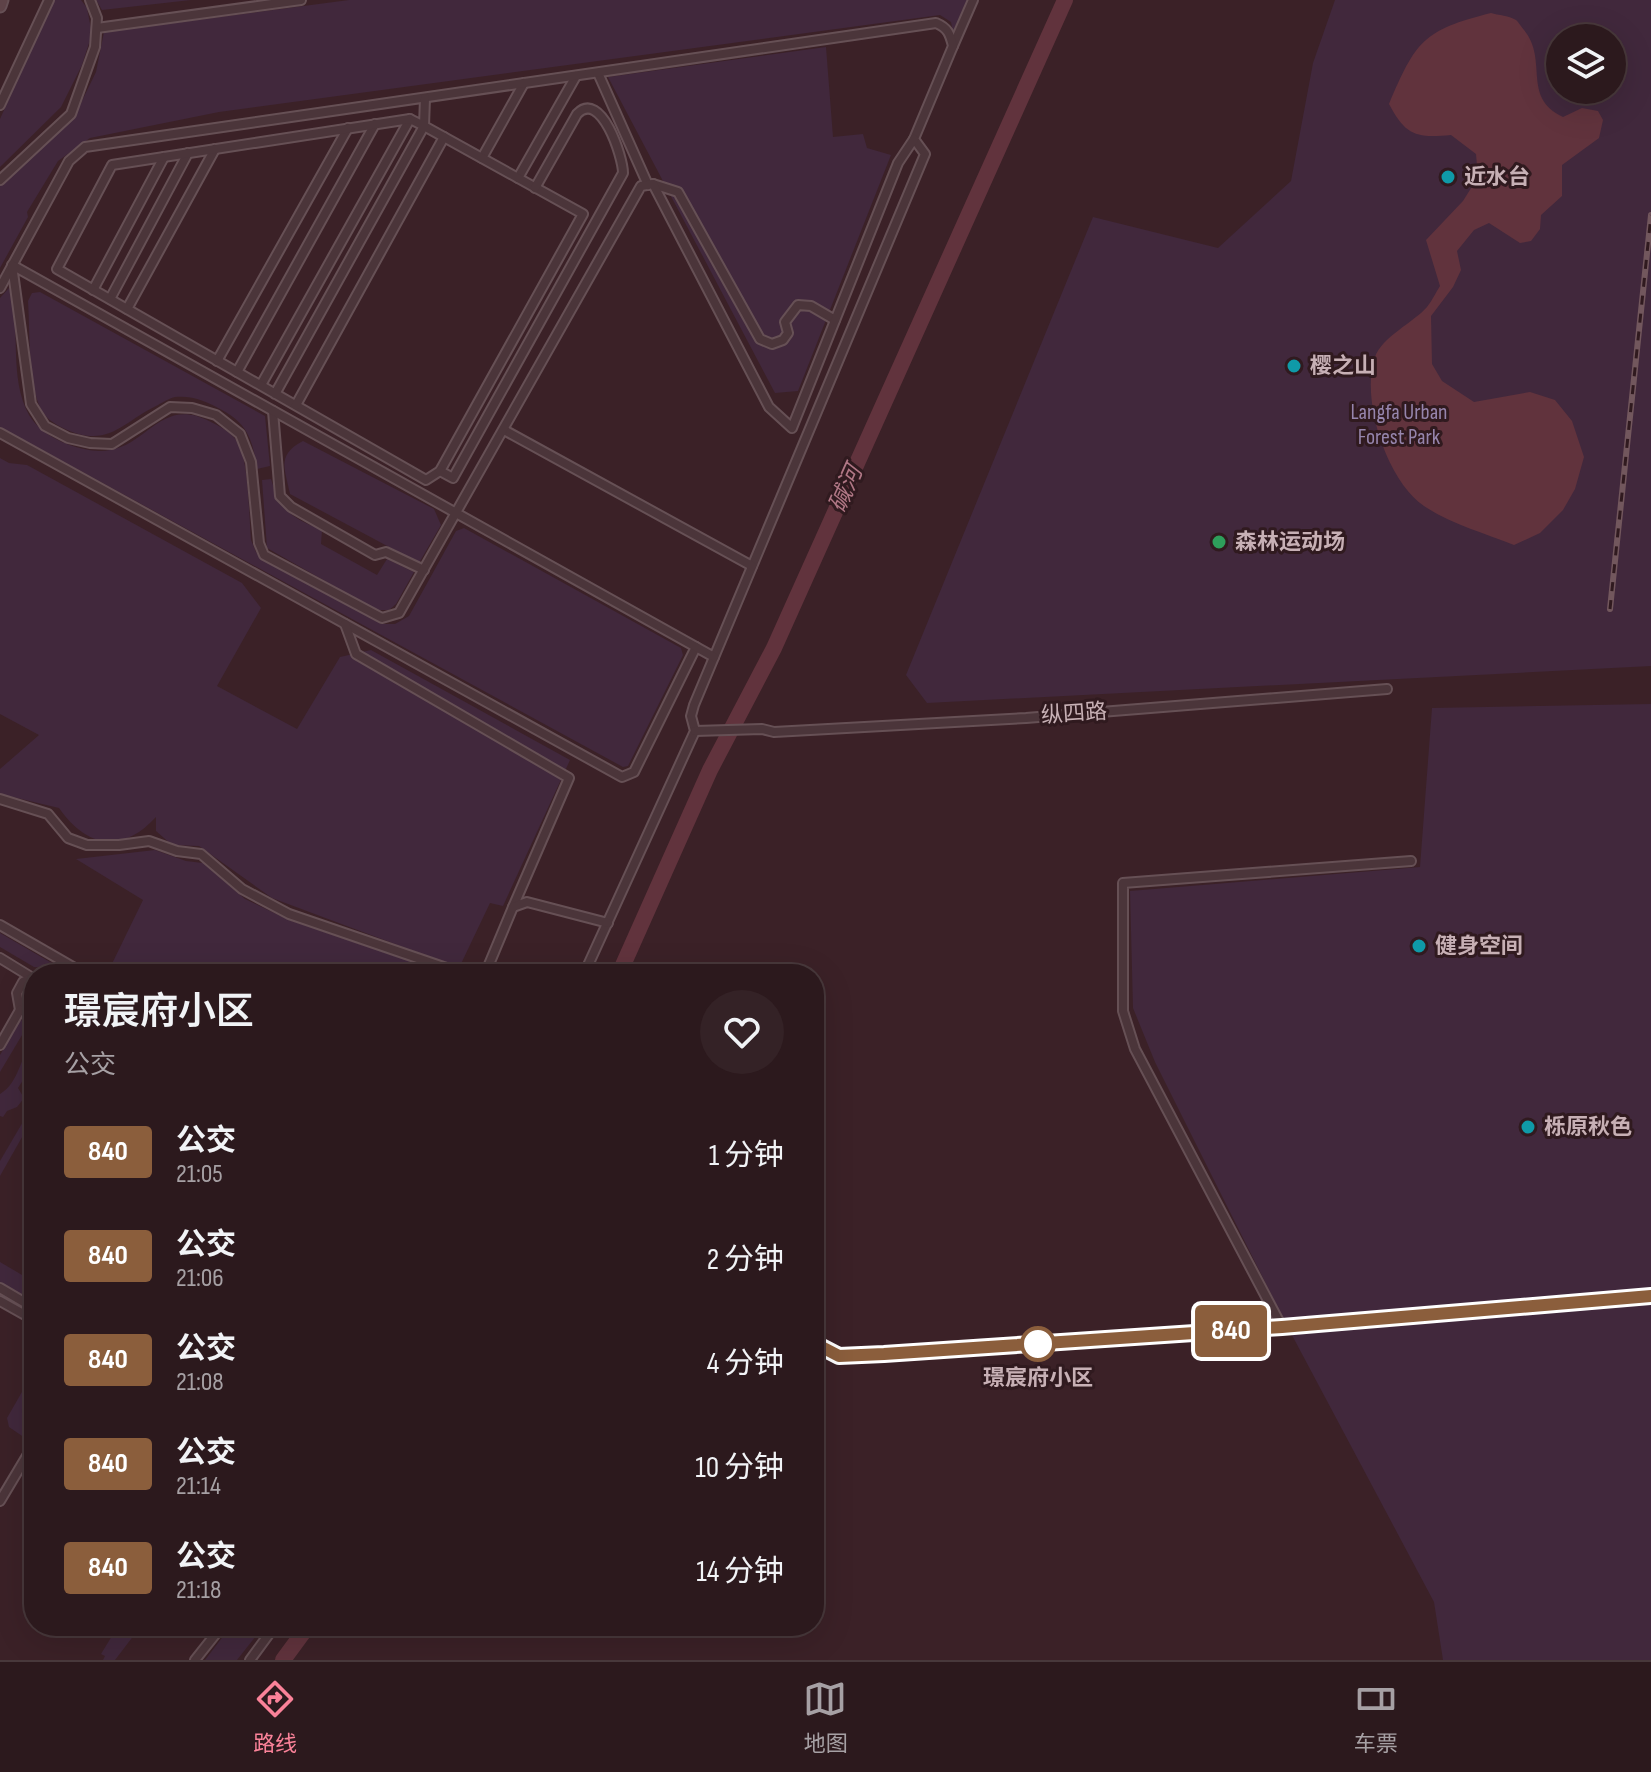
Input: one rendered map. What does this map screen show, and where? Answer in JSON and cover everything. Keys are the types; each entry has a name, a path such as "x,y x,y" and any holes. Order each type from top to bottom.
{"street":[{"path":"0,6 2,0"},
{"path":"0,105 49,0"},
{"path":"0,180 71,114 95,47 97,18 90,0"},
{"path":"97,28 301,0"},
{"path":"598,73 650,185 769,407 792,428 898,163 914,139 973,0"},
{"path":"0,288 69,161 85,147 936,23 950,33 953,46"},
{"path":"518,178 576,76"},
{"path":"482,158 524,83"},
{"path":"275,394 424,126 425,98"},
{"path":"440,471 453,478 623,173 623,161 601,113 591,108 582,109 577,114 535,188"},
{"path":"261,385 410,119"},
{"path":"410,119 482,158 583,214 440,471 426,480 57,269 112,165 410,119"},
{"path":"237,372 375,124"},
{"path":"217,361 348,128"},
{"path":"296,405 444,137"},
{"path":"589,964 695,731 691,716 714,657 925,154 914,139"},
{"path":"127,309 215,149"},
{"path":"110,299 188,153"},
{"path":"93,290 164,157"},
{"path":"12,265 31,404 45,426 68,438 112,444 170,407 192,408 216,415 240,434 251,462 259,543 264,555 382,618 399,613 621,227 641,186 650,185 678,192 760,339 772,344 783,340 788,333 785,322 798,305 811,306 835,320"},
{"path":"12,265 714,657"},
{"path":"273,411 280,496 291,507 375,555 386,552 424,570"},
{"path":"504,430 752,566"},
{"path":"0,433 622,777 634,772 696,647"},
{"path":"345,623 356,654 569,778 489,964"},
{"name":"纵四路","path":"695,731 762,729 774,732 1026,718 1387,689"},
{"path":"0,799 48,814 68,838 87,845 149,841 177,851 201,854 242,889 289,914 435,964"},
{"path":"1282,1327 1135,1049 1123,1011 1123,883 1411,861"},
{"path":"513,907 527,902 608,923"},
{"path":"0,925 68,964"},
{"path":"0,958 24,972"},
{"path":"0,1045 20,1010 17,998 19,987 24,983"},
{"path":"20,1010 24,1011"},
{"path":"0,1288 24,1302"},
{"path":"824,1348 839,1356 1282,1327 1651,1296"},
{"path":"0,1301 24,1314"},
{"path":"0,1501 24,1462"},
{"path":"0,1511 24,1465"},
{"path":"195,1660 214,1636"},
{"path":"250,1660 268,1636"}],"green space":[{"path":"53,0 81,0 87,8 92,34 82,65 61,107 0,167 0,119"},
{"path":"96,0 191,0 102,10"},
{"path":"349,0 967,0 953,32 951,22 940,15 219,112 90,138 58,161 27,212 28,217 0,268 0,185 76,113 96,72 104,32"},
{"name":"Langfa Urban Forest Park","path":"1335,0 1651,0 1651,666 927,703 906,675 1093,217 1218,248 1291,181 1313,63"},
{"path":"826,47 833,137 863,134 867,148 891,155 798,391 775,393 608,77"},
{"path":"9,288 15,320 19,384 29,415 39,427 62,442 98,451 123,446 156,424 179,415 193,415 221,427 235,439 242,451 251,540 256,552 263,560 382,624 395,624 409,616 456,531 464,528 681,648 683,655 628,766 623,767 0,427 0,298"},
{"path":"40,292 265,416 270,466 257,469 248,434 238,421 217,407 194,398 171,398 104,435 80,434 53,422 39,405 31,368 28,301 32,293"},
{"path":"303,441 434,509 441,525 419,563 290,494 284,463 294,446"},
{"path":"0,458 9,463 27,465 242,583 261,608 217,686 297,729 340,657 371,650 570,760 503,906 490,903 461,964 448,964 272,898 199,846 172,845 156,831 156,817 130,837 105,841 81,831 59,808 0,794 0,769 39,735 0,714"},
{"path":"271,479 279,499 289,512 322,530 321,544 377,575 387,559 414,572 396,604 389,610 376,610 267,548 262,480"},
{"path":"1651,704 1651,1660 1443,1660 1434,1602 1285,1322 1155,1062 1133,1008 1130,891 1420,867 1432,708"},
{"path":"155,850 186,861 203,863 245,899 289,920 410,961 409,964 112,964 143,900 76,859"},
{"path":"0,933 54,964 29,964 0,947"},
{"path":"24,1019 24,1032 0,1072 0,1055"},
{"path":"24,1057 24,1079 18,1088 24,1098 17,1107 0,1116 0,1094 16,1076"},
{"path":"24,1120 24,1134 0,1176 0,1161"},
{"path":"0,1262 24,1276 24,1298 0,1284"},
{"path":"24,1388 24,1437 9,1427 7,1418"},
{"path":"112,1636 133,1636 115,1660 103,1660 105,1656 101,1654"},
{"path":"223,1636 256,1636 237,1660 205,1660"}],"shaded area":[{"path":"1491,13 1517,20 1531,42 1539,89 1550,109 1563,117 1582,108 1598,111 1603,120 1599,138 1562,165 1562,196 1541,215 1540,229 1531,241 1520,243 1489,223 1474,230 1457,251 1461,270 1453,287 1431,316 1432,364 1442,381 1474,402 1530,392 1555,400 1572,421 1584,457 1575,489 1563,510 1540,533 1514,545 1445,518 1411,494 1388,459 1374,416 1371,394 1371,374 1379,350 1391,336 1427,307 1440,286 1426,240 1463,201 1478,177 1476,154 1451,135 1413,133 1401,123 1389,104 1415,52 1425,41 1468,19"}],"waterway":[{"name":"碱河","path":"623,964 710,770 774,648 1065,0"},
{"name":"碱河","path":"283,1660 301,1636"}],"railway":[{"path":"1610,609 1651,215"}],"bus line":[{"name":"840","path":"824,1349 839,1356 884,1354 1282,1327 1651,1296"}],"place":[{"name":"近水台","path":"1448,177"},
{"name":"樱之山","path":"1294,366"},
{"name":"森林运动场","path":"1219,542"},
{"name":"健身空间","path":"1419,946"},
{"name":"栎原秋色","path":"1528,1127"},
{"name":"璟宸府小区","path":"1038,1344"}]}
